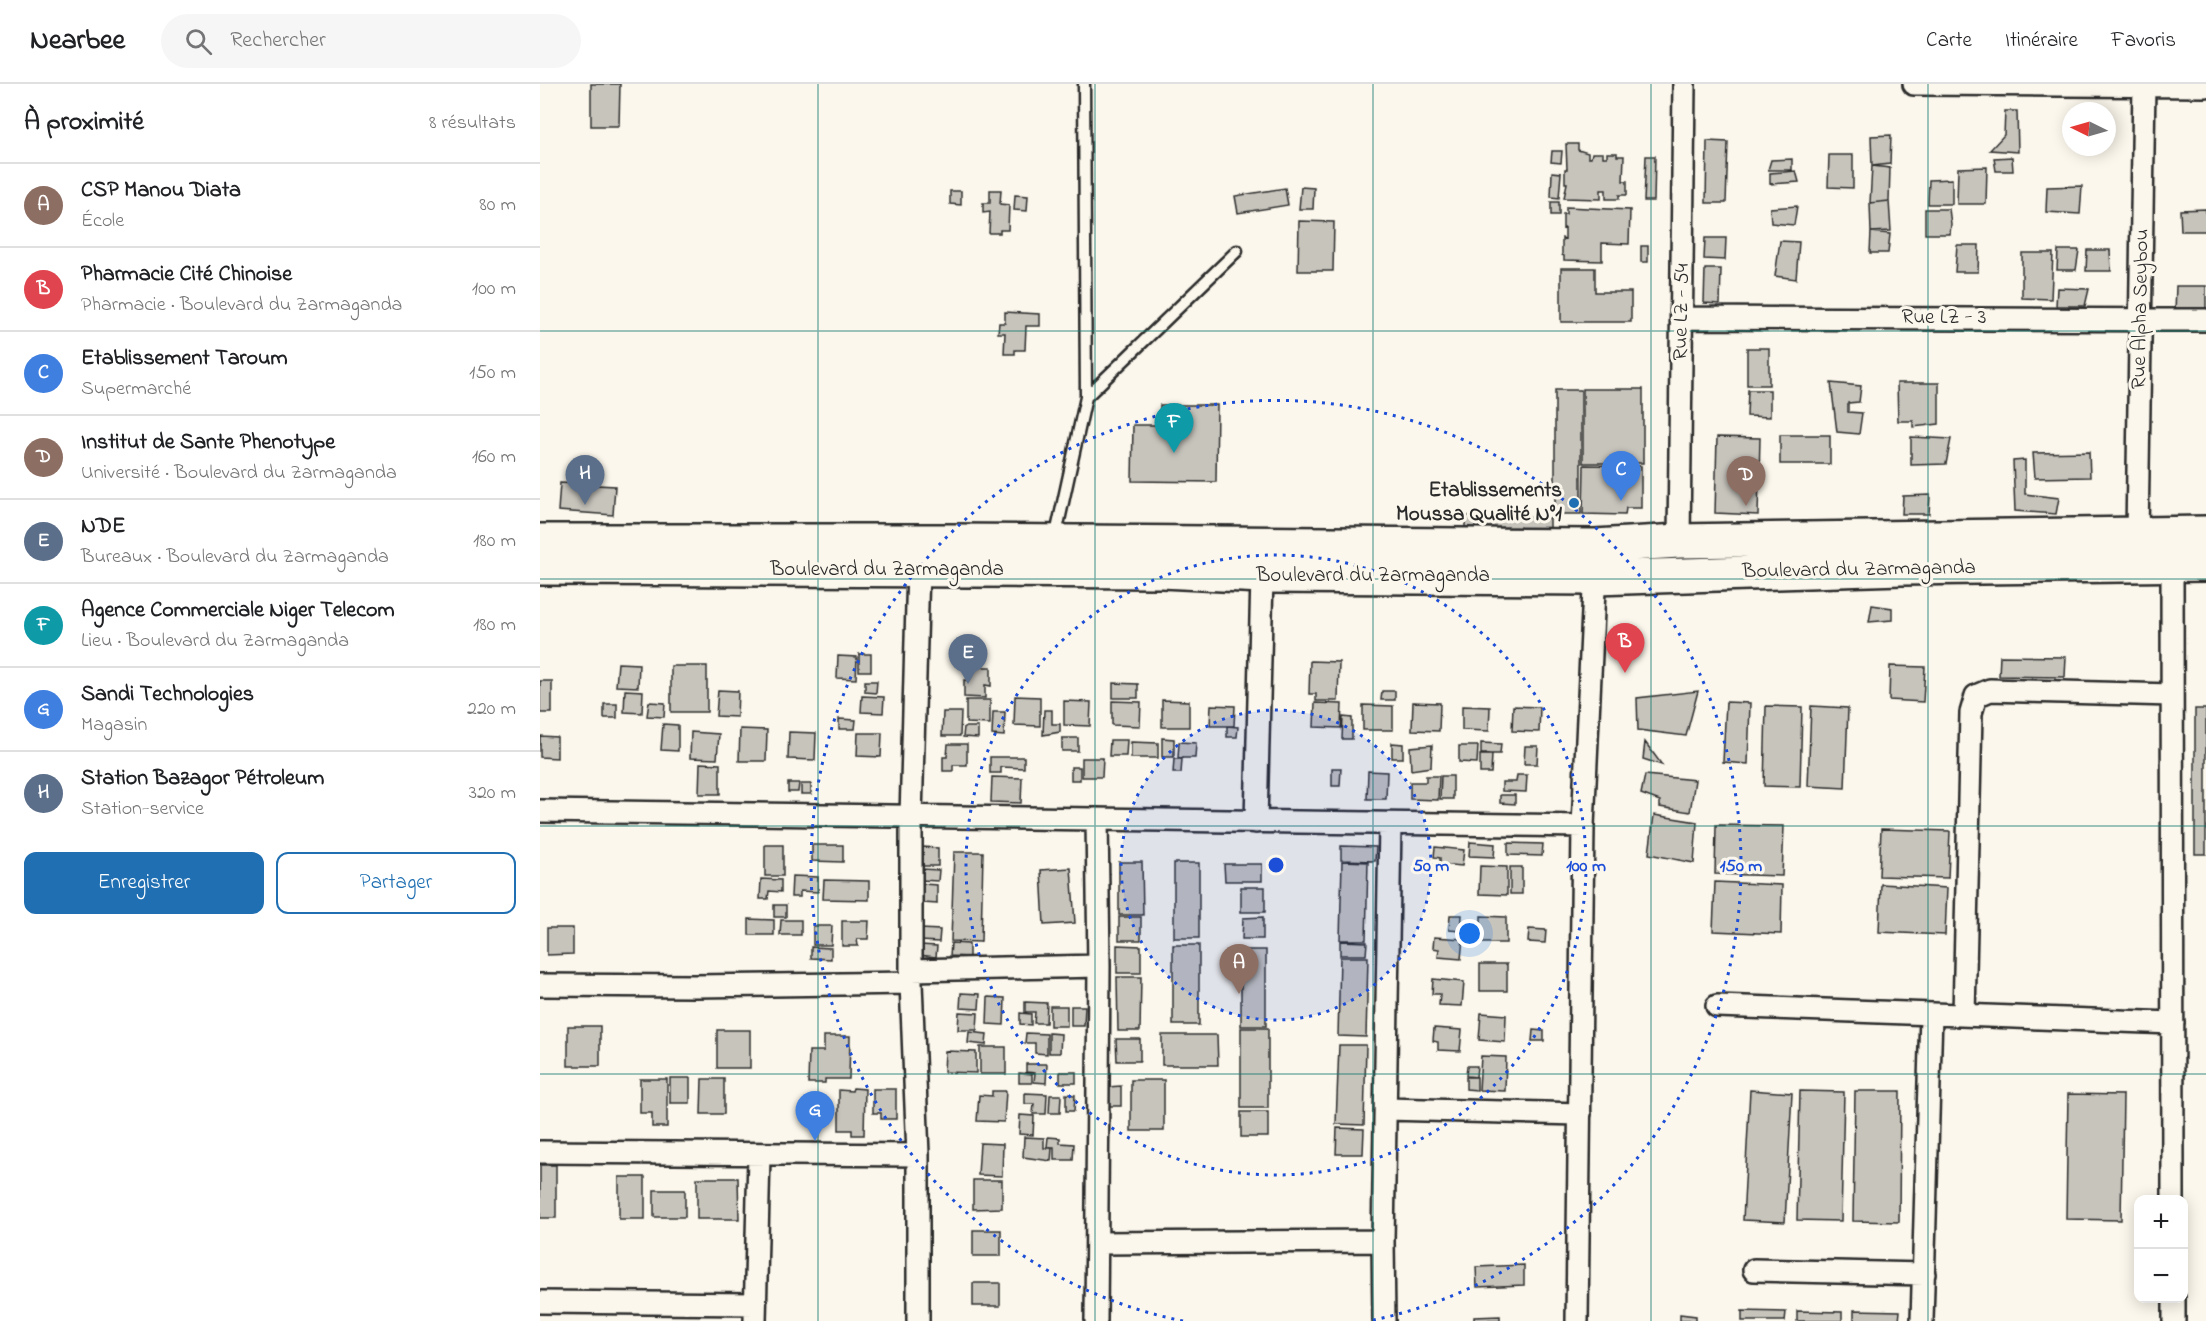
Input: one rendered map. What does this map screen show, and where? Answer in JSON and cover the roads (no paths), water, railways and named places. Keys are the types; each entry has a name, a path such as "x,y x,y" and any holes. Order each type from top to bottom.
{"main road":[{"name":"Boulevard du Zarmaganda","path":"540,568 589,554 1049,556 1595,546 1679,541 2206,533"},
{"name":"Boulevard du Zarmaganda","path":"540,541 589,554 918,569 1049,556 1162,572 1262,576 1595,578 1901,568 2206,564"}],"street":[{"name":"Rue LZ - 54","path":"1679,541 1684,84"},
{"path":"1914,84 2206,86"},
{"name":"Rue Alpha Seybou","path":"2137,534 2144,85"},
{"name":"Rue LZ - 3","path":"1682,318 2206,320"},
{"path":"1577,1321 1583,826 1595,546"},
{"path":"2172,564 2173,1195"},
{"path":"918,569 911,816 911,977 918,1155 918,1321"},
{"path":"1256,822 1262,576"},
{"path":"1964,1015 1971,713 1976,696 1990,690 2172,694"},
{"path":"540,811 1583,826"},
{"path":"1096,1321 1099,966 1097,819"},
{"path":"1384,1321 1383,1241 1390,824"},
{"path":"540,985 695,986 1099,966"},
{"path":"1717,1006 2173,1023"},
{"path":"1922,1321 1930,1014"},
{"path":"1386,1109 1580,1114"},
{"path":"540,1152 918,1155"},
{"path":"540,1302 618,1312 755,1313 759,1155"},
{"path":"1098,1244 1383,1241"},
{"path":"1754,1270 1924,1274"},
{"path":"2174,1303 2174,1321"}],"lane":[{"path":"1049,556 1086,397 1084,84"},
{"path":"1086,397 1237,251"}],"place":[{"name":"Agence Commerciale Niger Telecom","path":"1174,453"},
{"name":"Etablissement Taroum","path":"1621,501"},
{"name":"Etablissements Moussa Qualité N°1","path":"1574,503"},
{"name":"Station Bazagor Pétroleum","path":"585,505"},
{"name":"Institut de Sante Phenotype","path":"1746,506"},
{"name":"Pharmacie Cité Chinoise","path":"1625,673"},
{"name":"NDE","path":"968,684"},
{"name":"CSP Manou Diata","path":"1239,994"},
{"name":"Sandi Technologies","path":"815,1141"}]}
